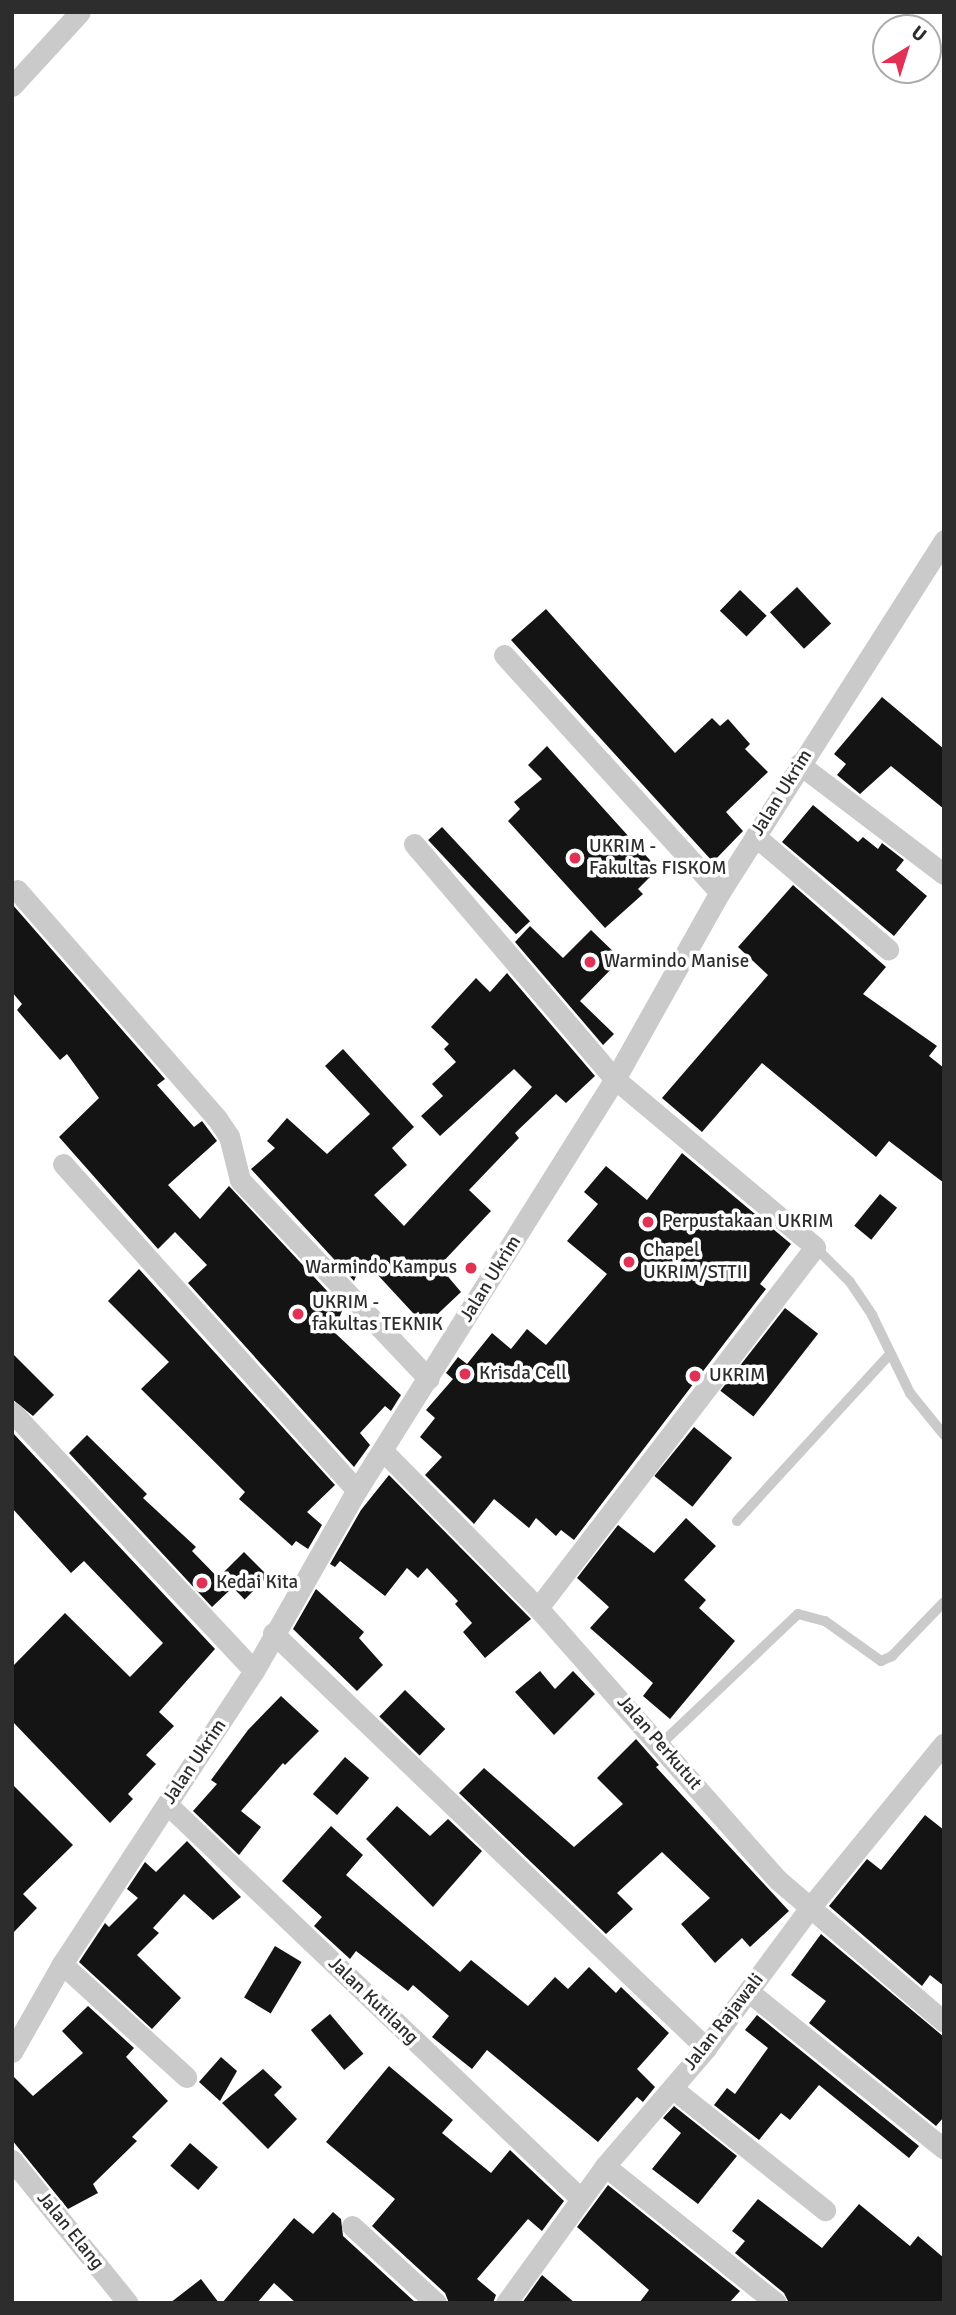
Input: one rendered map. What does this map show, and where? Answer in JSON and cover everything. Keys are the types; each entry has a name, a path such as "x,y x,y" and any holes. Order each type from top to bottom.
{"street":[{"path":"12,86 80,12"},
{"name":"Jalan Ukrim","path":"12,2052 62,1964 254,1671 273,1633 357,1490 384,1452 615,1079 720,892 944,540"},
{"path":"504,655 720,892"},
{"path":"799,764 944,874"},
{"path":"755,836 888,948"},
{"path":"414,844 615,1079 815,1247 538,1608"},
{"path":"16,890 216,1117 229,1136 240,1180 429,1379"},
{"path":"63,1164 357,1490"},
{"path":"12,1412 254,1671"},
{"name":"Jalan Perkutut","path":"384,1452 538,1608 808,1910 944,2022"},
{"path":"273,1633 706,2048"},
{"name":"Jalan Rajawali","path":"506,2303 580,2198 706,2048 808,1910 944,1742"},
{"name":"Jalan Kutilang","path":"167,1804 580,2198"},
{"path":"62,1964 186,2077"},
{"path":"749,1992 944,2149"},
{"path":"672,2088 825,2210"},
{"name":"Jalan Elang","path":"12,2160 128,2303"},
{"path":"605,2166 776,2303"},
{"path":"352,2226 436,2303"}],"lane":[{"path":"815,1247 850,1282 910,1394 944,1435"},
{"path":"737,1521 890,1354"},
{"path":"661,1744 798,1614 825,1621 881,1661 892,1656 944,1602"}],"building":[{"path":"797,587 831,624 804,649 770,612"},
{"path":"740,590 767,616 746,637 720,611"},
{"path":"546,609 675,753 712,718 720,726 728,719 750,744 745,749 768,772 726,812 743,831 713,862 511,640"},
{"path":"882,697 944,749 944,809 891,766 860,794 837,775 846,764 834,754"},
{"name":"UKRIM - Fakultas FISKOM","path":"547,746 658,869 638,889 643,894 605,928 508,821 520,809 514,802 542,779 528,765"},
{"path":"813,805 858,842 863,837 878,849 882,843 904,860 896,870 927,896 894,936 782,842"},
{"path":"442,827 530,921 516,934 428,840"},
{"path":"793,885 886,967 863,994 937,1046 929,1056 944,1068 944,1183 889,1141 876,1157 762,1063 702,1132 662,1098 768,975 738,947"},
{"path":"12,904 165,1079 157,1085 194,1127 202,1121 217,1141 168,1185 200,1219 229,1186 343,1308 334,1332 401,1395 391,1411 385,1406 360,1433 370,1445 354,1467 188,1283 207,1265 175,1232 158,1249 59,1137 99,1098 67,1054 60,1060 17,1010 22,1004 12,992"},
{"path":"530,926 563,958 591,930 621,959 580,1001 614,1034 603,1045 515,942"},
{"path":"507,973 595,1076 566,1103 556,1094 515,1133 519,1138 469,1190 491,1211 439,1266 461,1292 425,1326 363,1259 354,1281 251,1169 275,1148 267,1141 287,1118 327,1154 370,1114 325,1066 343,1049 414,1127 392,1148 407,1165 374,1195 404,1226 532,1087 514,1069 440,1136 421,1116 443,1096 432,1084 456,1062 444,1049 449,1044 431,1027 476,978 490,992"},
{"path":"682,1153 791,1244 760,1284 766,1289 574,1540 561,1530 556,1536 536,1518 529,1528 494,1499 474,1524 425,1475 442,1457 420,1437 435,1418 426,1410 453,1379 446,1373 458,1357 467,1364 492,1333 511,1349 527,1329 546,1345 607,1274 567,1241 598,1204 584,1192 606,1166 647,1200"},
{"path":"880,1194 897,1208 871,1240 854,1226"},
{"path":"139,1269 335,1485 307,1512 322,1525 308,1549 296,1541 292,1546 239,1499 245,1492 141,1389 169,1362 108,1301"},
{"path":"785,1308 818,1334 753,1417 720,1391"},
{"path":"12,1353 54,1395 33,1416 12,1399"},
{"path":"694,1427 732,1458 692,1507 654,1476"},
{"path":"12,1432 215,1649 159,1712 174,1726 146,1755 156,1764 128,1794 133,1799 110,1823 12,1721 12,1667 65,1613 130,1677 163,1643 84,1561 71,1573 12,1508"},
{"path":"87,1435 147,1494 143,1498 196,1547 192,1551 230,1590 212,1607 69,1453"},
{"path":"389,1475 531,1619 485,1658 463,1632 472,1623 455,1604 458,1601 427,1568 418,1578 407,1568 385,1596 340,1561 335,1567 330,1564 361,1510"},
{"path":"686,1518 716,1546 684,1580 706,1600 699,1608 735,1641 670,1719 643,1696 653,1683 590,1628 609,1607 577,1578 618,1525 654,1553"},
{"path":"244,1552 268,1576 245,1599 221,1575"},
{"path":"316,1589 364,1632 359,1638 383,1665 357,1691 293,1629"},
{"path":"540,1671 555,1689 573,1671 595,1694 554,1735 515,1692"},
{"path":"405,1690 445,1729 420,1756 379,1717"},
{"path":"281,1696 319,1731 285,1765 283,1763 241,1811 261,1827 239,1855 193,1811 217,1784 211,1780 248,1730"},
{"path":"636,1739 659,1765 656,1767 789,1911 750,1947 742,1938 715,1963 681,1924 710,1898 662,1852 617,1893 633,1909 606,1934 459,1793 484,1768 574,1847 623,1804 597,1778"},
{"path":"345,1757 369,1778 337,1815 313,1794"},
{"path":"12,1784 73,1845 23,1894 37,1908 12,1934"},
{"path":"397,1806 430,1836 448,1819 482,1851 433,1907 366,1839"},
{"path":"925,1815 944,1830 944,1986 930,1975 922,1986 829,1906 867,1859 881,1870"},
{"path":"331,1826 363,1855 346,1875 460,1972 471,1960 528,2006 555,1977 568,1989 589,1967 616,1993 621,1987 669,2033 637,2069 655,2087 643,2102 637,2097 598,2142 487,2050 472,2069 432,2037 449,2016 413,1985 408,1991 356,1951 350,1959 314,1926 322,1917 282,1881"},
{"path":"187,1841 241,1897 213,1920 184,1894 153,1928 159,1933 137,1955 181,1998 152,2029 79,1962 105,1923 109,1927 138,1898 127,1889 145,1862 156,1872"},
{"path":"821,1934 944,2037 944,2117 936,2126 809,2023 826,2001 791,1975"},
{"path":"275,1946 302,1962 271,2013 244,1997"},
{"path":"88,2006 134,2048 126,2057 168,2101 132,2137 137,2141 93,2184 98,2193 68,2209 12,2140 12,2075 33,2096 83,2053 62,2031"},
{"path":"330,2014 363,2054 344,2070 311,2030"},
{"path":"757,2015 919,2146 909,2158 819,2085 790,2120 781,2113 759,2140 714,2105 727,2088 735,2094 768,2048 745,2030"},
{"path":"221,2057 237,2071 220,2101 199,2082"},
{"path":"389,2066 453,2120 442,2133 491,2173 510,2150 564,2201 542,2231 528,2219 477,2279 496,2295 493,2303 449,2303 445,2293 372,2226 395,2199 326,2142"},
{"path":"263,2069 282,2087 274,2095 297,2119 268,2149 222,2103"},
{"path":"674,2106 737,2156 698,2204 652,2169 681,2133 663,2118"},
{"path":"190,2143 218,2167 198,2190 170,2166"},
{"path":"608,2185 740,2291 729,2303 639,2303 649,2290 577,2227"},
{"path":"758,2199 822,2248 859,2204 910,2246 918,2236 944,2258 944,2303 789,2303 784,2293 735,2253 745,2241 732,2231"},
{"path":"333,2212 341,2219 343,2236 416,2303 296,2303 274,2283 257,2303 222,2303 294,2218 313,2234"},
{"path":"542,2275 575,2303 522,2303"},
{"path":"201,2279 219,2303 170,2303"}],"place":[{"name":"UKRIM - Fakultas FISKOM","path":"575,858"},
{"name":"Warmindo Manise","path":"590,962"},
{"name":"Perpustakaan UKRIM","path":"648,1222"},
{"name":"Chapel UKRIM/STTII","path":"629,1262"},
{"name":"Warmindo Kampus","path":"471,1268"},
{"name":"UKRIM - fakultas TEKNIK","path":"298,1314"},
{"name":"Krisda Cell","path":"465,1374"},
{"name":"UKRIM","path":"695,1376"},
{"name":"Kedai Kita","path":"202,1583"}]}
